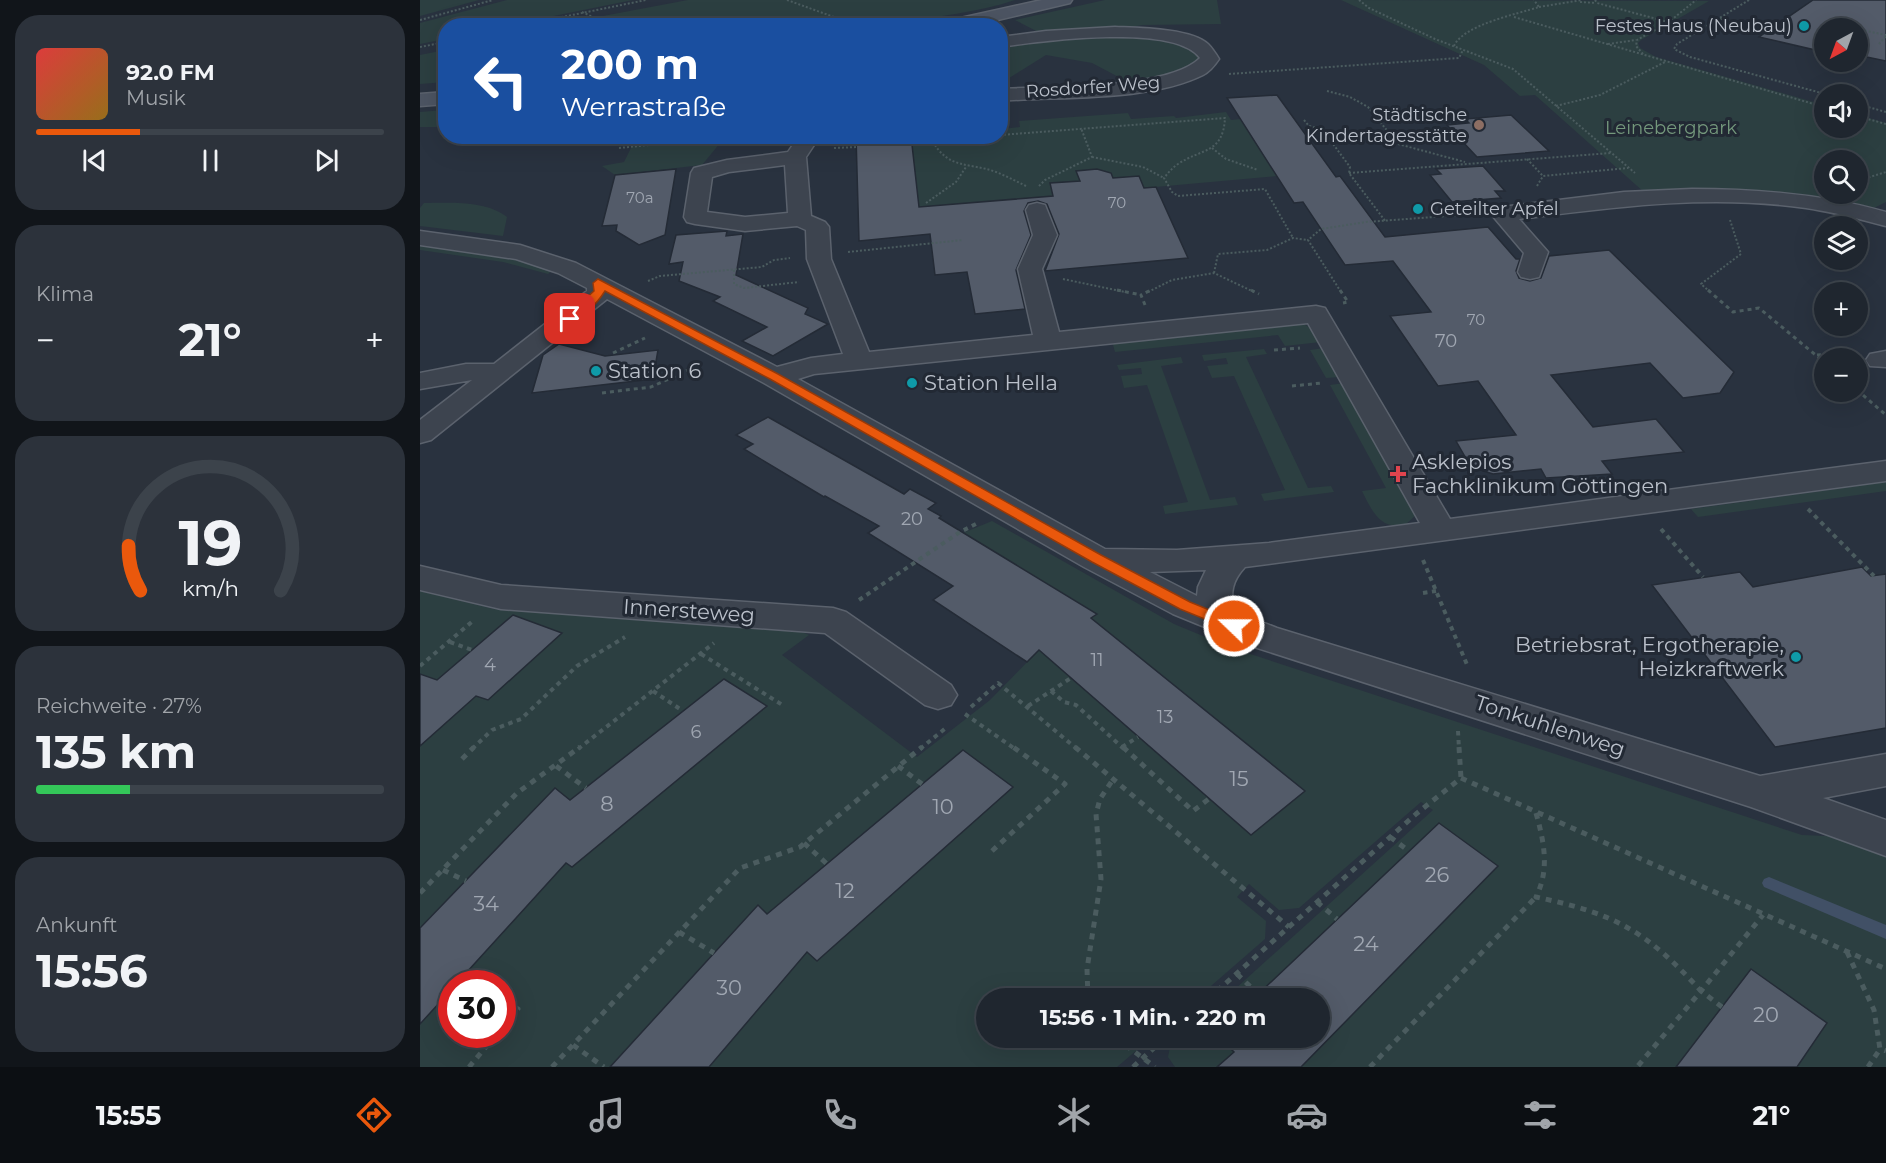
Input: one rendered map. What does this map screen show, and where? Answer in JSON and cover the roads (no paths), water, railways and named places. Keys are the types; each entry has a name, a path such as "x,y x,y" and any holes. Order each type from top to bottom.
{"main road":[{"path":"983,18 1064,0"},
{"path":"420,100 438,99"}],"street":[{"name":"Rosdorfer Weg","path":"1008,41 1081,32 1151,33 1191,41 1208,52 1210,59 1208,64 1195,74 1150,85 1008,94"},
{"path":"800,219 795,158 805,144"},
{"path":"795,158 727,166 702,173 694,217 746,224 800,219 817,226 821,267 859,361"},
{"path":"1530,272 1536,252 1502,214 1664,196 1723,196 1804,202 1886,219"},
{"path":"1036,200 1045,235 1030,269 1048,342"},
{"name":"Tonkuhlenweg","path":"420,238 520,252 567,268 774,377 1096,559 1219,620 1264,637 1760,793 1886,770"},
{"path":"420,434 594,299 600,291 598,283"},
{"path":"774,377 810,366 1306,315 1441,531"},
{"path":"420,381 466,372 500,372"},
{"name":"Tonkuhlenweg","path":"1096,559 1146,562 1234,558 1886,471"},
{"path":"1219,620 1214,604 1216,579 1234,558"},
{"name":"Innersteweg","path":"420,578 501,597 833,621 951,704"},
{"path":"1760,793 1886,838"}],"waterway":[{"path":"1769,883 1886,932"}],"place":[{"name":"Festes Haus (Neubau)","path":"1804,26"},
{"name":"Städtische Kindertagesstätte","path":"1479,125"},
{"name":"Geteilter Apfel","path":"1418,209"},
{"name":"Station 6","path":"596,371"},
{"name":"Station Hella","path":"912,383"},
{"name":"Asklepios Fachklinikum Göttingen","path":"1398,474"},
{"name":"Betriebsrat, Ergotherapie, Heizkraftwerk","path":"1796,657"}],"park label":[{"name":"Leinebergpark","path":"1671,128"}]}
